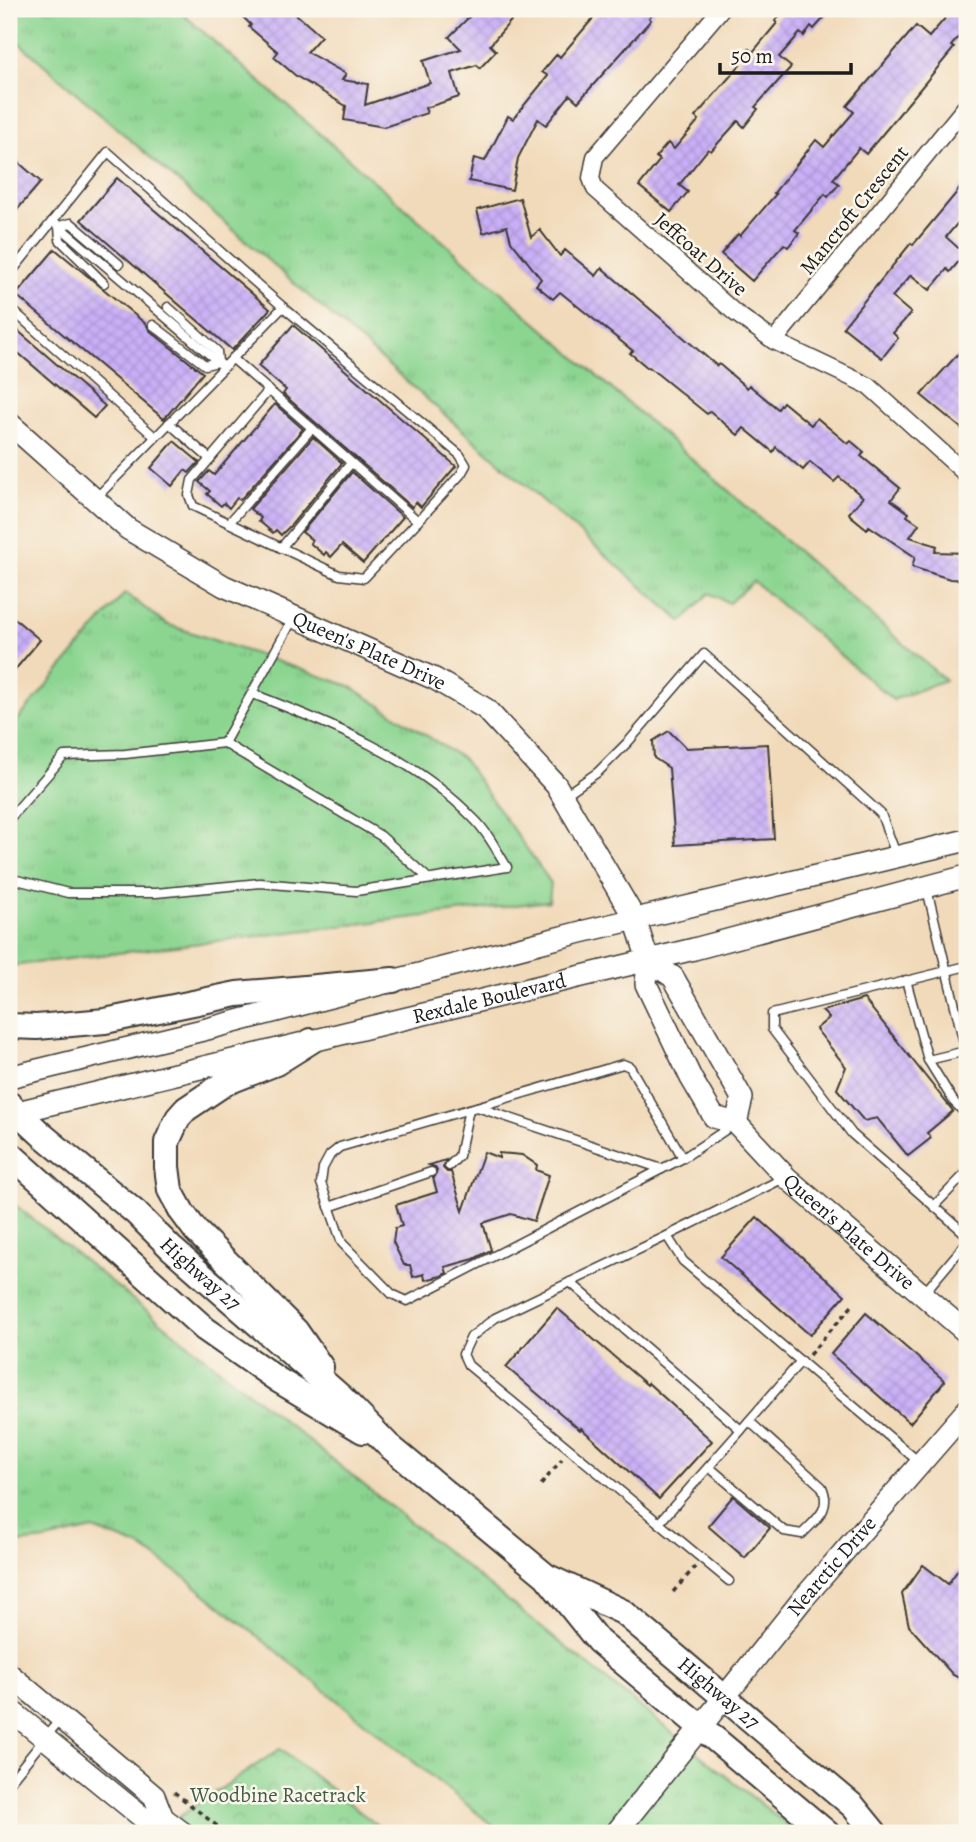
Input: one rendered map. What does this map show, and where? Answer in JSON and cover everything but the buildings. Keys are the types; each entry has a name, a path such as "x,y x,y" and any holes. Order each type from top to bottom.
{"main road":[{"path":"9,1026 37,1027 105,1021 237,995 393,980"},
{"path":"311,1041 275,1063 225,1083 186,1109 178,1118 167,1142 167,1180 182,1212 196,1231 296,1331 341,1397"},
{"name":"Highway 27","path":"12,1110 136,1213 171,1248 341,1397 388,1445 546,1576 598,1642 827,1833"},
{"name":"Highway 27","path":"9,1153 205,1329 278,1380 388,1445"},
{"name":"Highway 27","path":"546,1576 623,1612 853,1806 875,1833"}],"street":[{"name":"Jeffcoat Drive","path":"720,9 595,157 591,178 595,189 734,312 774,341 869,386 967,475"},
{"name":"Mancroft Crescent","path":"774,341 967,105"},
{"name":"Queen's Plate Drive","path":"9,422 128,529 224,586 435,679 486,709 556,785 635,919 648,960 646,984 691,1078 714,1117 736,1123 786,1177 967,1334"},
{"name":"Rexdale Boulevard","path":"9,1077 635,919 967,841"},
{"name":"Rexdale Boulevard","path":"12,1110 648,960 967,876"},
{"path":"648,960 673,976 742,1098 736,1123"},
{"name":"Nearctic Drive","path":"616,1833 802,1601 967,1410"},
{"path":"9,1674 154,1796 163,1818 183,1833"},
{"path":"9,1709 143,1818 163,1818"}],"lane":[{"path":"9,275 56,223 108,152 283,307 460,455 466,465 461,474 364,578 339,575 193,506 189,495 192,480 269,390"},
{"path":"56,223 71,223 119,264"},
{"path":"56,223 60,240 104,283"},
{"path":"56,223 221,364"},
{"path":"9,307 155,438"},
{"path":"168,307 217,351 221,364"},
{"path":"95,499 169,423 221,364 232,358 283,307"},
{"path":"153,325 205,365 221,364"},
{"path":"232,358 418,521"},
{"path":"169,423 209,459"},
{"path":"229,523 312,428"},
{"path":"282,548 351,463"},
{"path":"224,743 295,617"},
{"path":"563,797 598,772 629,741 704,654 881,814 897,857"},
{"path":"9,878 68,893 156,893 260,883 356,891 507,867 475,819 422,773 321,720 253,694"},
{"path":"9,819 64,756 125,754 224,743 381,836 429,879"},
{"path":"927,886 967,1053 928,1060"},
{"path":"967,965 772,1014 772,1029 852,1134 967,1235"},
{"path":"906,981 928,1060 954,1102 967,1115"},
{"path":"683,1158 630,1067 623,1065 341,1147 330,1155 323,1168 321,1183 342,1243 392,1294 407,1301 683,1158 736,1123"},
{"path":"449,1166 459,1156 473,1108"},
{"path":"473,1108 662,1169"},
{"path":"329,1207 431,1172"},
{"path":"934,1206 967,1172"},
{"path":"729,1581 468,1365 463,1354 471,1337 495,1318 786,1177"},
{"path":"667,1236 683,1261 921,1464"},
{"path":"923,1294 967,1242"},
{"path":"570,1282 741,1430"},
{"path":"659,1523 802,1362"},
{"path":"709,1468 784,1531 793,1535 802,1534 821,1514 827,1498 822,1487 749,1421"},
{"path":"9,1783 61,1718"}],"path":[{"path":"802,1362 852,1306"},
{"path":"541,1485 570,1449"},
{"path":"674,1592 702,1559"}],"green space":[{"path":"9,9 177,9 945,680 893,700 753,581 729,603 709,593 682,622 9,34"},
{"path":"125,593 166,624 350,686 463,759 551,883 549,901 9,966 9,730"},
{"path":"9,1200 797,1833 502,1833 184,1577 141,1547 93,1529 46,1540 9,1544"},
{"name":"Woodbine Racetrack","path":"280,1749 387,1833 155,1833"}]}
